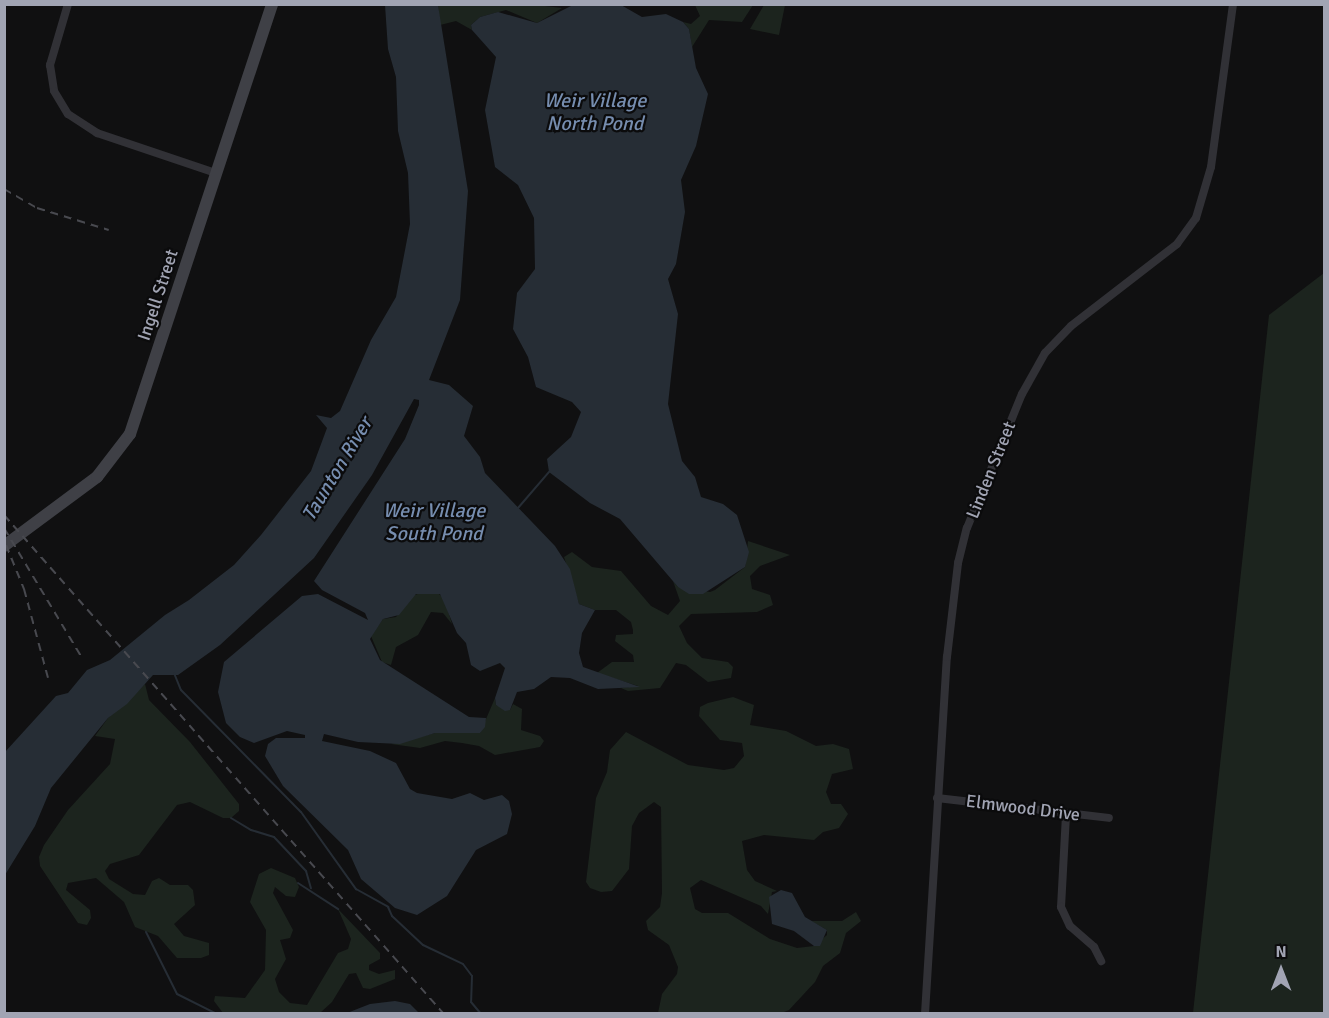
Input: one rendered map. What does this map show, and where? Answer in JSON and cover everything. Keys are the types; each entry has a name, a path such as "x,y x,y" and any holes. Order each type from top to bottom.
{"street":[{"path":"68,4 50,65 54,91 68,114 98,133 216,173"},
{"name":"Ingell Street","path":"4,546 97,477 125,444 138,415 272,4"},
{"name":"Linden Street","path":"925,1014 937,798 951,610 960,549 970,517 1022,394 1045,353 1066,330 1177,244 1196,218 1209,180 1233,4"},
{"name":"Elmwood Drive","path":"937,798 1066,815 1109,818"},
{"path":"1066,815 1061,907 1070,926 1094,947 1101,961"}],"shaded area":[{"path":"528,4 562,8 537,23 506,10 480,17 471,25 472,30 456,21 440,25 438,5"},
{"path":"695,5 753,5 742,22 709,20 692,47 689,29 683,22 691,24 700,16"},
{"path":"764,5 785,5 779,35 750,29"},
{"path":"1324,273 1324,1013 1193,1013 1269,315"},
{"path":"748,541 790,555 760,566 750,576 752,589 770,595 773,605 757,612 691,614 679,626 687,643 702,658 728,662 733,667 731,678 708,682 686,665 676,663 660,688 628,691 621,688 638,686 597,673 612,662 634,662 633,655 615,641 616,635 633,634 631,622 616,610 595,610 579,604 564,557 572,552 592,567 621,571 651,606 668,615 680,601 673,581 678,587 710,592 715,590 745,567"},
{"path":"424,591 435,591 444,598 452,624 443,613 431,612 418,635 396,647 391,665 382,662 371,636 383,619 396,617 413,596"},
{"path":"145,684 149,700 190,742 239,804 239,811 231,818 223,818 190,802 177,805 139,855 110,864 105,871 109,879 133,894 145,895 152,881 159,878 170,885 188,885 193,890 195,905 174,924 184,936 209,943 209,955 201,958 177,958 158,936 135,927 124,902 96,878 68,883 66,890 90,910 91,918 87,925 78,923 40,866 39,857 44,845 68,810 110,764 115,739 95,736 108,718"},
{"path":"733,697 754,705 750,725 786,731 816,746 833,744 849,749 853,769 832,774 826,792 831,804 841,804 848,814 839,828 823,832 814,840 764,835 742,841 747,870 755,881 777,891 772,892 768,914 761,906 701,880 690,888 695,909 702,913 728,913 770,939 797,948 814,946 827,935 827,930 811,921 842,921 856,912 861,921 846,933 840,953 823,966 815,982 789,1010 779,1014 658,1013 662,994 677,974 678,967 669,945 648,930 646,921 660,907 662,893 661,807 654,802 639,813 632,826 629,869 612,891 601,892 590,888 586,882 596,798 607,772 610,750 626,732 688,765 724,770 734,768 744,756 742,743 720,740 699,716 700,707"},
{"path":"495,698 496,705 510,710 513,704 522,709 521,730 540,736 544,741 540,747 495,755 479,746 445,741 420,748 391,744 435,733 480,733"},
{"path":"271,868 295,878 299,887 295,897 286,896 275,887 273,893 293,930 290,938 280,940 286,959 275,979 279,992 290,1003 307,1005 338,953 348,949 351,939 338,909 380,953 380,959 369,965 369,970 379,974 395,970 395,979 370,989 363,988 356,973 349,974 332,1002 320,1013 223,1013 214,1001 215,996 245,998 265,970 266,930 250,902 259,874"}],"water":[{"name":"Weir Village South Pond","path":"385,5 438,5 468,191 460,300 429,380 449,385 473,406 464,436 480,457 485,473 555,546 570,569 579,604 595,610 582,633 579,653 583,667 640,687 598,689 570,678 551,677 534,689 517,692 510,710 505,711 496,705 495,698 505,668 500,663 480,671 471,665 466,643 457,633 440,594 416,594 399,615 383,619 370,639 380,660 469,717 486,718 485,727 480,733 435,733 400,744 358,742 324,734 322,741 370,751 396,763 410,789 417,793 452,799 470,793 484,800 502,795 509,801 512,814 507,834 476,850 447,896 417,915 395,908 361,879 348,850 283,786 265,756 268,744 276,738 305,738 305,735 287,731 254,743 240,737 226,723 218,692 224,662 302,596 318,594 368,620 365,613 322,590 314,581 405,439 419,405 419,400 414,399 372,475 314,558 220,645 178,675 153,675 127,704 108,718 51,788 35,826 5,875 5,752 56,696 68,693 87,670 110,660 165,615 189,600 234,565 261,535 311,471 327,428 316,415 331,418 340,411 371,340 396,297 410,224 408,173 398,131 396,77 388,49"},
{"name":"Weir Village North Pond","path":"573,5 621,5 642,17 666,14 683,22 689,29 696,68 708,94 696,146 681,180 685,212 676,264 668,279 678,314 668,404 682,461 695,477 701,497 723,504 737,515 749,552 745,567 703,594 689,594 678,587 620,519 590,503 549,472 547,459 571,437 581,412 572,402 536,387 528,357 513,329 517,293 535,269 534,218 518,185 495,167 485,110 496,57 472,30 471,25 480,17 498,12 537,23"},
{"path":"781,890 792,893 805,917 827,930 820,946 814,946 794,931 772,924 769,897"},
{"path":"395,1001 410,1004 419,1013 347,1013 370,1004"}],"waterway":[{"path":"518,508 549,472"},
{"path":"174,673 181,690 301,812 356,889 388,907 392,916 423,945 463,964 472,976 471,1002 481,1014"},
{"path":"231,818 251,830 274,837 306,871 311,888"},
{"path":"298,883 338,909"},
{"path":"146,932 177,994 217,1014"}],"railway":[{"path":"4,189 37,208 109,230"},
{"path":"4,515 444,1014"},
{"path":"4,528 81,656"},
{"path":"6,545 24,589 48,678"}],"water label":[{"name":"Taunton River","path":"337,469"}]}
